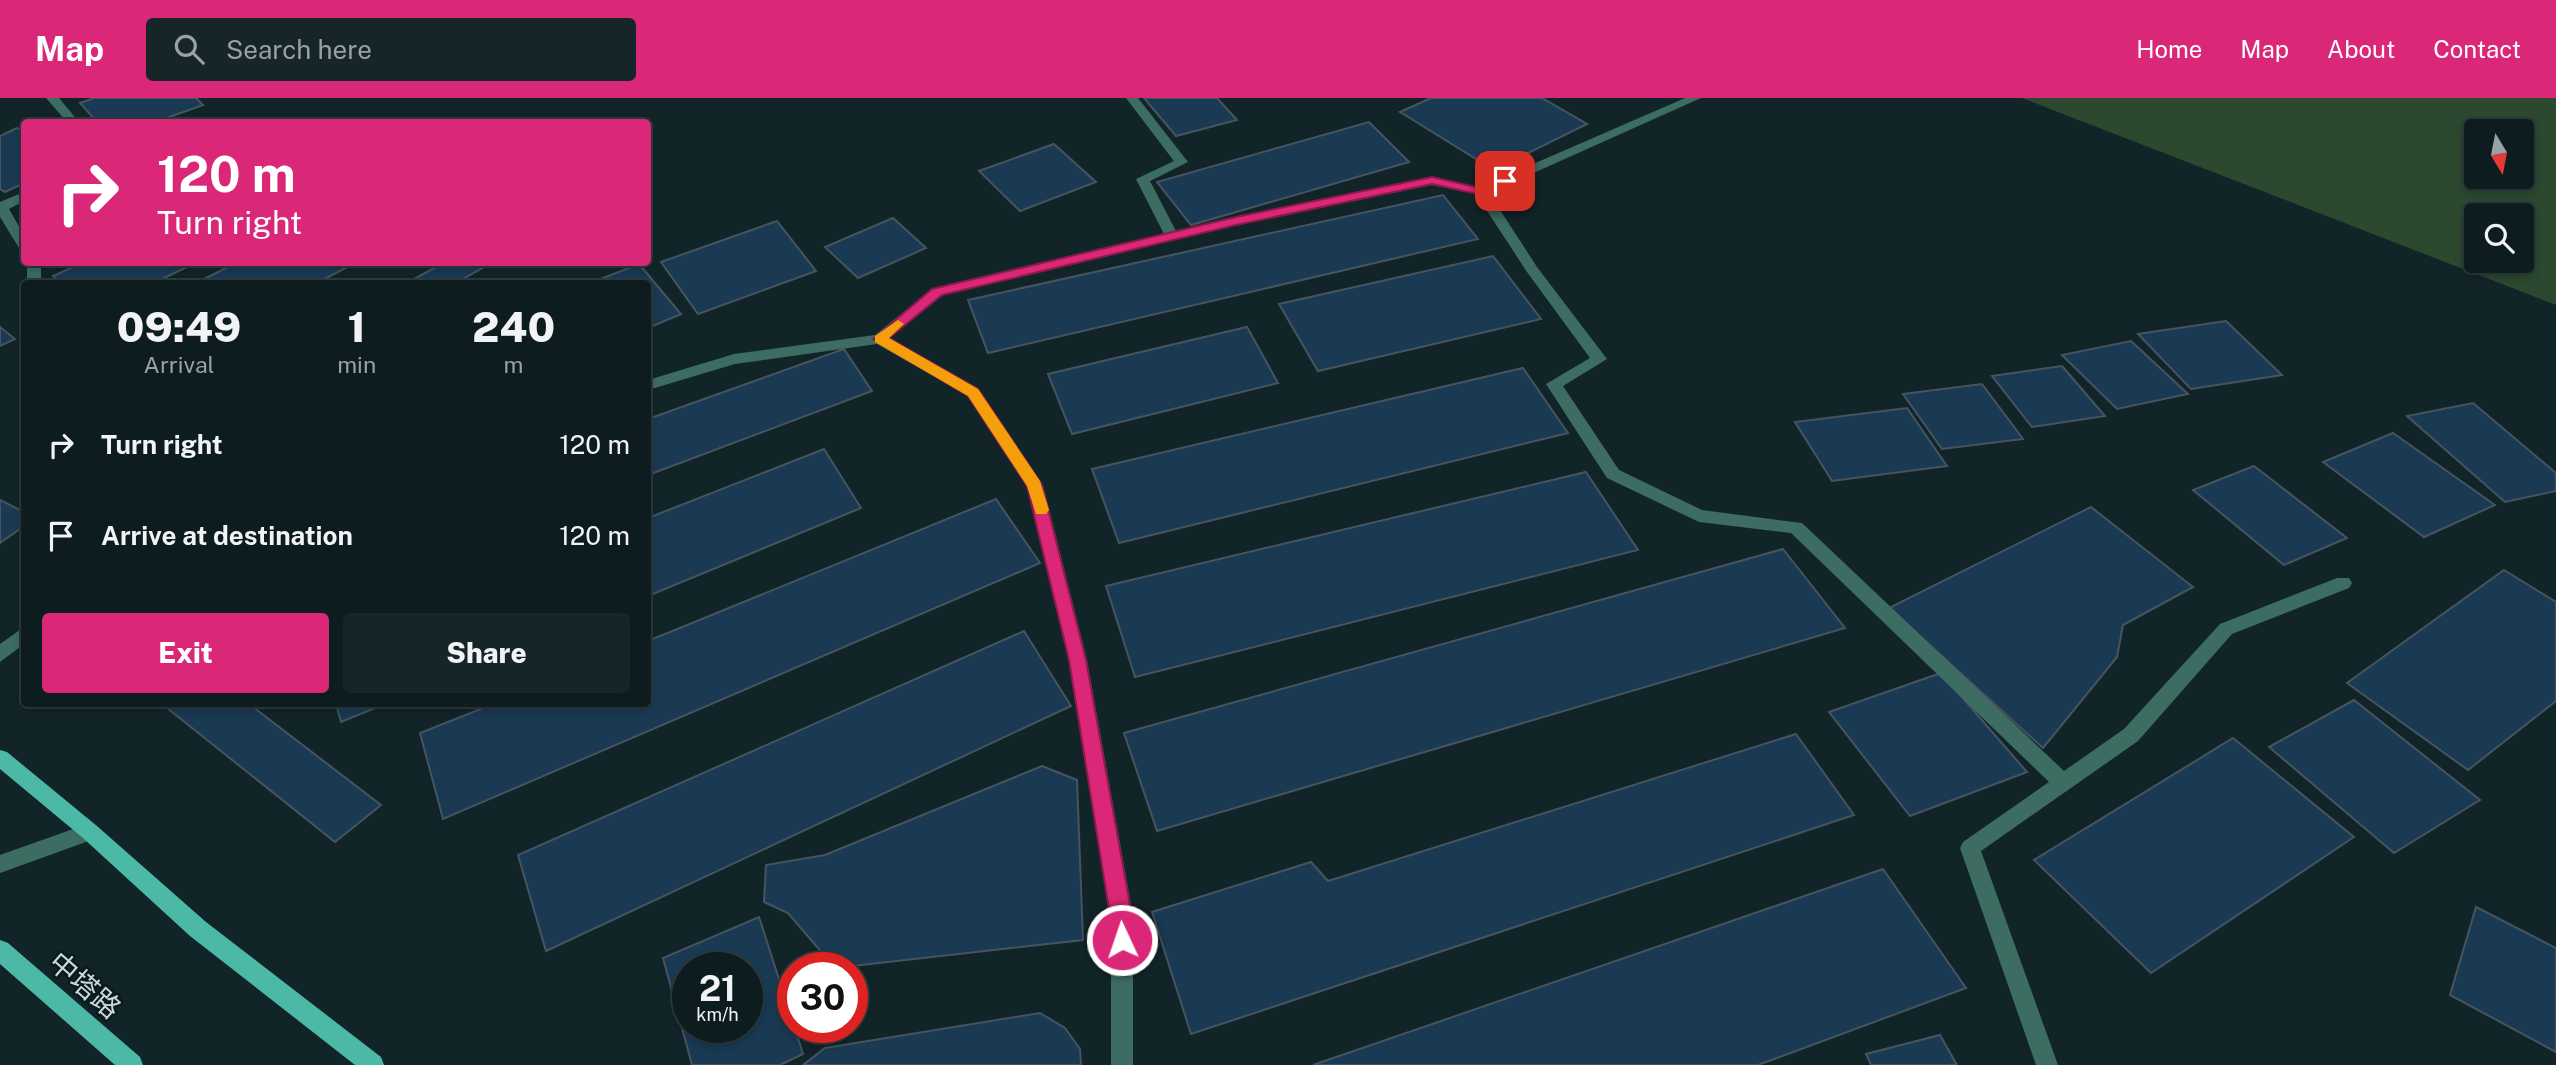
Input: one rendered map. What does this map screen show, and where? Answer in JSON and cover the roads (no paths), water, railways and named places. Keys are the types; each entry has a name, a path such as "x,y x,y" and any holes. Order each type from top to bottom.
{"main road":[{"path":"0,758 90,832 198,929 373,1065"},
{"name":"中塔路","path":"0,950 132,1065"}],"street":[{"path":"52,98 70,119"},
{"path":"1132,98 1182,162 1143,178 1172,236"},
{"path":"651,384 734,359 880,339 937,292 1172,236 1432,181 1482,191 1696,98"},
{"path":"1482,191 1532,269 1599,359 1554,384 1613,474 1699,516 1796,527 2063,783"},
{"path":"21,197 1,207 21,240"},
{"path":"880,339 973,392 1035,485 1078,660 1122,916 1122,1065"},
{"path":"2047,1065 1970,848 2131,735 2226,629 2343,583"},
{"path":"0,655 21,637"},
{"path":"0,864 90,832"}]}
